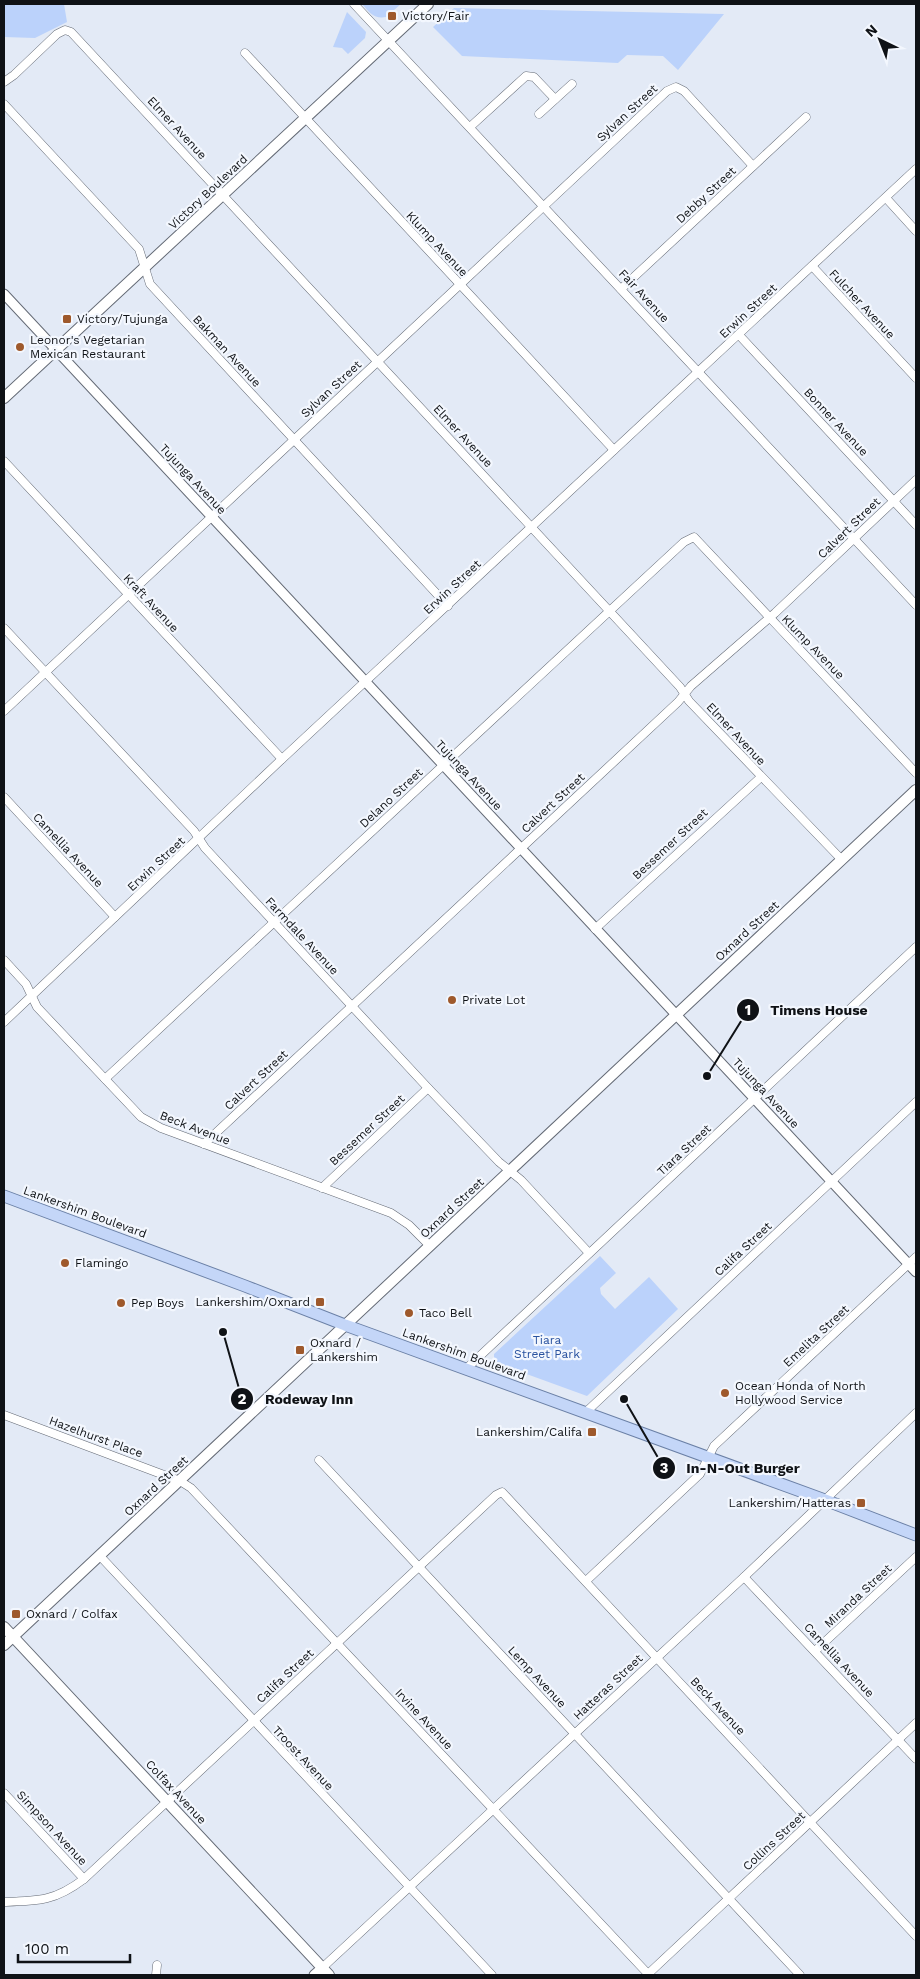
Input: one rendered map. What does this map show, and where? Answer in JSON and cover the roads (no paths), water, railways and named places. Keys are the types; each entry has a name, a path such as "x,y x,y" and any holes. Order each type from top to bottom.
{"main road":[{"name":"Victory Boulevard","path":"4,398 428,4"},
{"name":"Oxnard Street","path":"4,1645 916,790"},
{"name":"Lankershim Boulevard","path":"4,1196 345,1325 916,1535"},
{"name":"Colfax Avenue","path":"4,1627 326,1971"}],"street":[{"name":"Fair Avenue","path":"354,4 916,605"},
{"name":"Elmer Avenue","path":"4,82 14,76 57,34 65,30 71,32 610,611 761,777 842,859"},
{"name":"Klump Avenue","path":"245,53 614,450"},
{"path":"470,128 526,76 534,77 555,99"},
{"path":"539,114 572,84"},
{"name":"Sylvan Street","path":"4,711 667,91 676,87 684,91 753,166"},
{"name":"Bakman Avenue","path":"4,104 139,249 150,284 448,606"},
{"name":"Debby Street","path":"621,289 806,117"},
{"name":"Erwin Street","path":"4,1022 282,760 916,170"},
{"path":"886,198 916,231"},
{"name":"Fulcher Avenue","path":"812,266 916,378"},
{"name":"Tujunga Avenue","path":"4,294 916,1272"},
{"name":"Bonner Avenue","path":"739,334 916,525"},
{"name":"Kraft Avenue","path":"4,461 282,760"},
{"name":"Calvert Street","path":"204,1144 685,694 691,686 769,617 916,480"},
{"name":"Klump Avenue","path":"694,537 916,772"},
{"name":"Delano Street","path":"106,1079 684,542 694,537"},
{"name":"Farmdale Avenue","path":"4,628 194,831 205,848 351,1006 428,1088 509,1171 521,1180 590,1253"},
{"name":"Bessemer Street","path":"596,929 761,777"},
{"name":"Camellia Avenue","path":"4,798 115,917"},
{"name":"Tiara Street","path":"466,1368 916,947"},
{"name":"Beck Avenue","path":"4,960 26,984 38,1007 141,1117 161,1128 391,1213 410,1225 430,1246"},
{"name":"Bessemer Street","path":"322,1188 428,1088"},
{"name":"Califa Street","path":"586,1413 916,1102"},
{"name":"Emelita Street","path":"586,1581 700,1474 714,1446 916,1257"},
{"name":"Hatteras Street","path":"314,1975 326,1971 409,1887 658,1658 916,1413"},
{"name":"Hazelhurst Place","path":"4,1415 180,1481"},
{"name":"Lemp Avenue","path":"319,1460 800,1975"},
{"name":"Irvine Avenue","path":"180,1481 191,1488 648,1975"},
{"name":"Beck Avenue","path":"502,1492 916,1936"},
{"name":"Califa Street","path":"4,1902 40,1901 67,1892 84,1879 418,1567 496,1495 502,1492"},
{"name":"Troost Avenue","path":"100,1556 492,1975"},
{"name":"Miranda Street","path":"815,1651 916,1557"},
{"name":"Camellia Avenue","path":"744,1577 916,1759"},
{"name":"Collins Street","path":"648,1975 916,1723"},
{"name":"Simpson Avenue","path":"4,1793 84,1879"},
{"path":"156,1975 157,1965"}],"place":[{"name":"Victory/Fair","path":"392,16"},
{"name":"Victory/Tujunga","path":"67,319"},
{"name":"Leonor's Vegetarian Mexican Restaurant","path":"20,347"},
{"name":"Private Lot","path":"452,1000"},
{"name":"Timens House","path":"707,1076"},
{"name":"Flamingo","path":"65,1263"},
{"name":"Lankershim/Oxnard","path":"320,1302"},
{"name":"Pep Boys","path":"121,1303"},
{"name":"Taco Bell","path":"409,1313"},
{"name":"Rodeway Inn","path":"223,1332"},
{"name":"Oxnard / Lankershim","path":"300,1350"},
{"name":"Ocean Honda of North Hollywood Service","path":"725,1393"},
{"name":"In-N-Out Burger","path":"624,1399"},
{"name":"Lankershim/Califa","path":"592,1432"},
{"name":"Lankershim/Hatteras","path":"861,1503"},
{"name":"Oxnard / Colfax","path":"16,1614"}],"park label":[{"name":"Tiara Street Park","path":"547,1347"}]}
